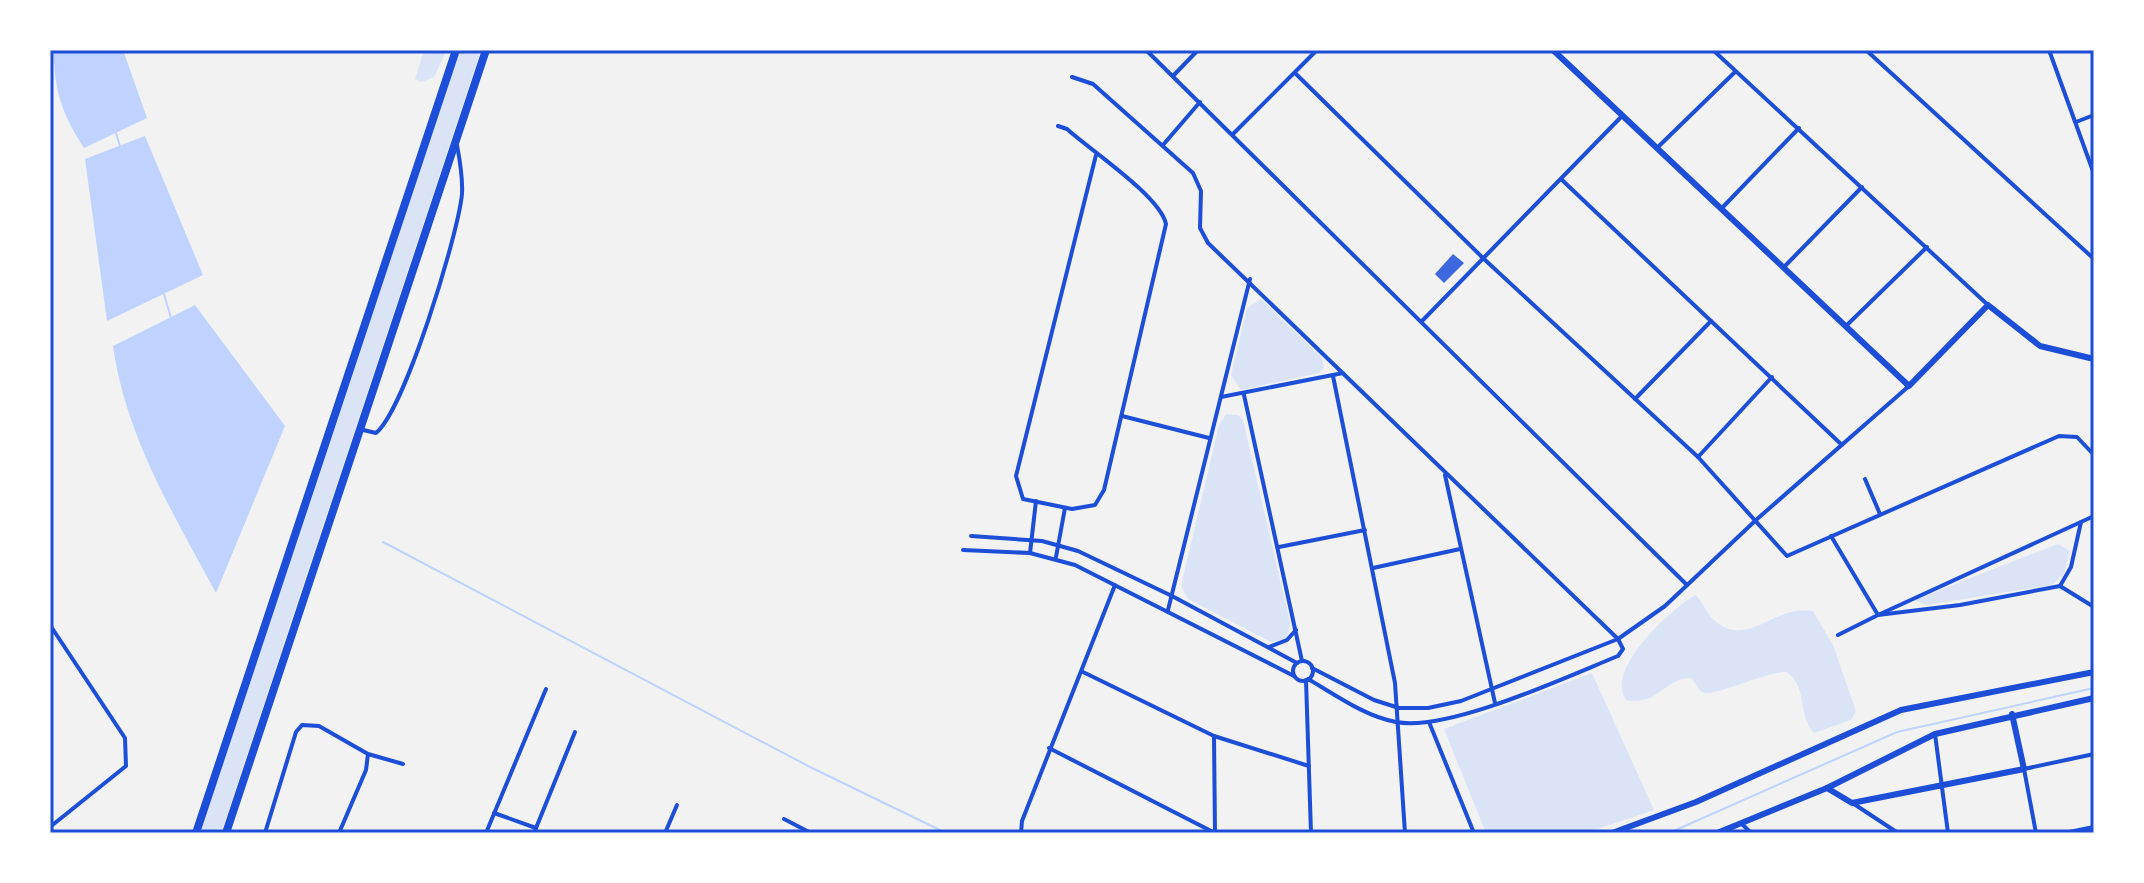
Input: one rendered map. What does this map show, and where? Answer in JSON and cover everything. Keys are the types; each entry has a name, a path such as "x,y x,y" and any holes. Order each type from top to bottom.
{"highway":[{"path":"196,833 456,50"},
{"path":"226,833 486,50"}],"main road":[{"path":"1553,50 1909,386 1988,305 2040,346 2094,359"},
{"path":"1612,833 1696,802 1901,710 2094,672"},
{"path":"1717,833 1827,788 1935,734 2012,714 2094,698"},
{"path":"1827,788 1852,803 2024,769 2012,714"}],"street":[{"path":"1146,50 1423,320 1687,585"},
{"path":"1173,76 1198,50"},
{"path":"1233,134 1317,50"},
{"path":"1713,50 1988,305"},
{"path":"1866,50 2094,259"},
{"path":"2049,50 2094,174"},
{"path":"1658,147 1735,72"},
{"path":"1295,73 1484,259 1698,457 1787,556 2059,436 2077,437 2094,455"},
{"path":"963,550 1030,553 1056,558 1168,610 1375,716 1399,723 1429,722 1495,703 1620,655 1623,649 1618,639 1250,279 1220,255 1200,228 1198,181 1163,145 1093,84 1072,77"},
{"path":"1163,145 1200,102"},
{"path":"1423,320 1623,115"},
{"path":"2076,122 2094,115"},
{"path":"1058,126 1096,155 1158,208 1165,217 1166,230 1099,501 1085,509 1065,508 1020,495 1016,481 1017,461 1096,155"},
{"path":"1722,208 1799,128"},
{"path":"359,429 376,433 384,425 416,350 459,213 462,181 456,138"},
{"path":"1562,180 1843,446"},
{"path":"1785,266 1862,187"},
{"path":"1847,325 1927,247"},
{"path":"2085,252 2094,253"},
{"path":"1168,610 1250,279"},
{"path":"1635,399 1711,321"},
{"path":"1221,397 1244,395 1343,373"},
{"path":"1333,376 1399,708 1405,833"},
{"path":"1698,457 1772,377"},
{"path":"971,536 1057,544 1172,596 1360,694 1399,708 1447,705 1618,639 1651,618 1756,520 1909,386"},
{"path":"1244,395 1296,630 1299,662 1294,676"},
{"path":"1122,416 1209,438"},
{"path":"1445,473 1495,703"},
{"path":"1865,479 1880,514"},
{"path":"1030,553 1036,501"},
{"path":"1056,558 1065,508"},
{"path":"1838,635 2094,516"},
{"path":"2060,586 2071,567 2081,522"},
{"path":"1279,547 1365,530"},
{"path":"1831,536 1878,615"},
{"path":"1373,568 1461,549"},
{"path":"1021,833 1022,821 1049,748 1115,585"},
{"path":"1878,615 1960,605 2060,586 2094,607"},
{"path":"50,625 125,738 126,766 50,827"},
{"path":"1269,647 1287,640 1296,630"},
{"path":"1311,833 1307,680 1312,668"},
{"path":"1082,671 1214,736 1309,766"},
{"path":"486,833 546,689"},
{"path":"1429,722 1474,833"},
{"path":"265,833 296,732 302,725 319,726 368,754 403,764"},
{"path":"494,813 535,831 575,732"},
{"path":"1935,734 1948,833"},
{"path":"1049,748 1215,833 1214,736"},
{"path":"339,833 366,770 368,754"},
{"path":"2036,833 2024,769 2094,754"},
{"path":"1852,803 1898,833"},
{"path":"665,833 677,805"},
{"path":"784,819 811,833"},
{"path":"1741,823 1751,833"},
{"path":"2064,833 2094,827"}],"shaded area":[{"path":"424,50 447,50 434,77 422,82 415,79"},
{"path":"460,50 481,50 221,833 200,833"},
{"path":"1261,299 1322,358 1324,368 1319,373 1241,390 1231,375 1247,308"},
{"path":"1226,414 1238,415 1243,420 1290,622 1287,639 1271,642 1188,599 1181,586 1219,425"},
{"path":"2058,544 2070,551 2064,574 2052,585 1926,605 1914,600"},
{"path":"1696,595 1715,621 1739,630 1786,614 1813,611 1833,645 1856,711 1851,720 1814,733 1806,718 1797,684 1786,672 1707,693 1702,692 1690,678 1681,679 1654,696 1637,701 1626,700 1622,688 1624,673 1632,657 1657,626"},
{"path":"1592,673 1654,810 1585,833 1486,833 1444,729"}],"water":[{"path":"54,50 123,50 147,118 84,148 61,102 55,77"},
{"path":"145,136 203,275 107,321 85,159"},
{"path":"195,305 285,426 216,593 168,504 140,443 119,379 113,346"}],"building":[{"path":"1453,254 1464,263 1444,283 1435,274"}],"waterway":[{"path":"116,133 120,146"},
{"path":"164,294 171,318"},
{"path":"383,542 810,767 946,833"},
{"path":"1669,833 1897,732 2094,688"}]}
